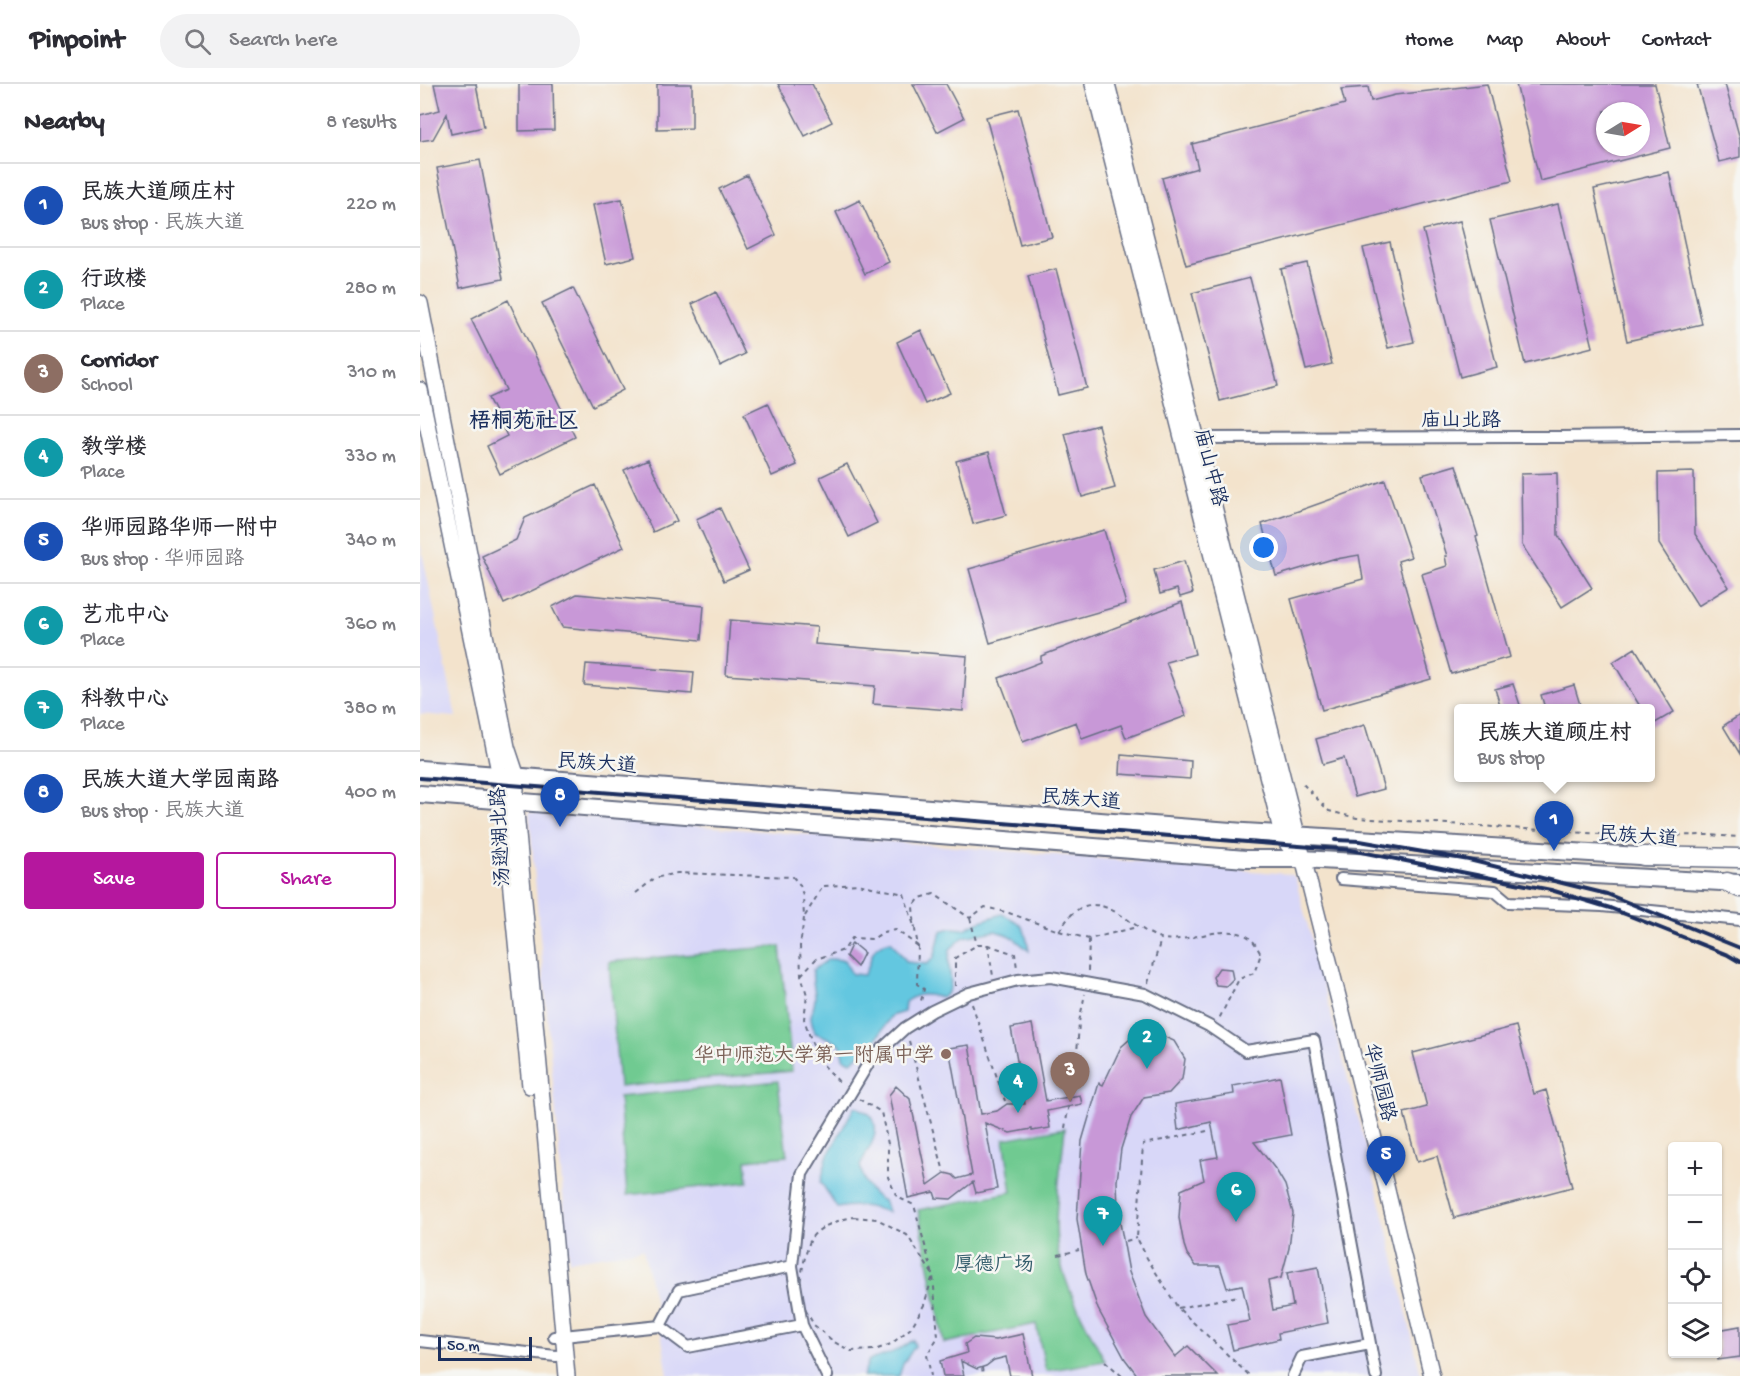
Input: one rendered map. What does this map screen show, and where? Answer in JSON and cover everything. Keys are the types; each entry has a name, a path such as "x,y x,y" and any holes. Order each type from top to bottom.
{"highway":[{"path":"1643,856 1740,858"}],"main road":[{"name":"民族大道","path":"420,769 1289,834 1740,864"},
{"path":"420,794 1246,859 1298,859 1736,885"}],"street":[{"name":"庙山中路","path":"1093,84 1190,439"},
{"name":"庙山中路","path":"1107,84 1190,439 1289,834"},
{"name":"汤逊湖北路","path":"420,303 507,747 517,777 508,801"},
{"name":"汤逊湖北路","path":"420,390 500,776 508,801 560,1356 558,1376"},
{"name":"庙山北路","path":"1190,439 1740,435"},
{"name":"华师园路","path":"1289,834 1298,859 1386,1186 1432,1376"},
{"path":"1341,879 1495,891 1508,902 1602,906 1740,920"},
{"path":"827,1376 802,1325 792,1266 802,1174 871,1059 905,1028 969,993 1018,980 1050,977 1145,994 1209,1026 1246,1051 1314,1040 1376,1376"},
{"path":"660,1326 679,1290 792,1266"},
{"path":"558,1337 660,1326 688,1347 802,1325"},
{"path":"420,1341 560,1356"},
{"path":"1293,1376 1302,1357 1370,1344"},
{"name":"汤逊湖北路","path":"560,1356 567,1376"}],"path":[{"path":"1303,784 1329,811 1357,818 1632,836 1740,837"},
{"path":"636,893 655,878 677,873 793,877 800,885 804,918 800,946 801,975 807,995 804,1019 817,1058 849,1093 881,1112 888,1144 888,1177 897,1197 914,1205 933,1275 938,1337 927,1355 932,1376"},
{"path":"804,918 823,886 858,884 904,894 915,929"},
{"path":"944,1172 905,1028 919,1009 924,989 917,984 918,946 913,907 920,898 934,894 970,918 977,945"},
{"path":"1059,931 1069,916 1086,906 1104,906 1161,938 1183,939 1236,932 1252,939 1261,954 1254,973 1239,980 1220,1018 1209,1026"},
{"path":"970,918 985,907 1089,939 1138,927"},
{"path":"801,975 816,959 844,950 852,938 873,939 883,932 896,930 918,946"},
{"path":"1145,994 1161,938"},
{"path":"1065,1128 1077,1054 1079,1022 1088,984 1089,939"},
{"path":"956,999 955,958 977,945 988,945 1015,954 1018,980"},
{"path":"988,945 995,985"},
{"path":"969,993 1005,1101"},
{"path":"1207,1131 1143,1144 1137,1238 1178,1308 1250,1376"},
{"path":"854,1217 877,1219 906,1235 933,1275 924,1305 911,1328 891,1344 875,1350 851,1351 834,1342 814,1325 798,1297 803,1266 813,1237 838,1219 854,1217"},
{"path":"1126,1241 1137,1238"},
{"path":"1058,1255 1079,1250"},
{"path":"1178,1308 1238,1296"},
{"path":"1105,1360 1122,1376"},
{"path":"982,1367 983,1376"}],"shaded area":[{"path":"420,542 456,717 420,714"},
{"name":"华中师范大学第一附属中学","path":"529,812 1289,874 1295,877 1388,1231 1421,1376 668,1376 660,1326 643,1249 569,1261"}],"green space":[{"path":"780,946 792,1071 619,1087 609,962"},
{"path":"778,1081 787,1156 746,1160 748,1182 627,1195 619,1097"},
{"name":"厚德广场","path":"1065,1128 1056,1226 1059,1256 1073,1297 1105,1361 1046,1371 1036,1324 944,1343 918,1210 1012,1192 1004,1139"}],"water":[{"path":"1002,914 1015,920 1022,927 1029,951 1011,936 995,931 964,937 950,949 951,983 949,991 942,998 918,995 905,1002 904,1012 891,1016 875,1041 851,1062 843,1058 841,1045 815,1033 811,1017 815,999 813,970 829,959 844,960 852,974 864,975 874,950 883,943 891,941 907,962 927,964 934,958 941,931 951,928 965,929"},
{"path":"855,1106 870,1115 875,1128 873,1141 860,1165 863,1177 874,1195 885,1202 888,1212 863,1206 837,1208 821,1182 827,1157"},
{"path":"913,1340 915,1346 903,1364 899,1376 863,1376 869,1360 892,1353"}],"building":[{"path":"434,84 476,84 484,127 451,134 447,114 433,139 420,141 420,115 440,110"},
{"path":"519,84 553,84 554,130 519,131"},
{"path":"657,84 692,84 692,128 657,129"},
{"path":"778,84 812,84 832,122 805,136"},
{"path":"913,84 946,84 964,118 937,132"},
{"path":"1487,84 1512,181 1186,265 1162,178 1198,168 1192,144 1345,104 1341,89 1368,87 1371,101 1395,95"},
{"path":"1516,84 1655,84 1670,148 1650,153 1650,102 1596,102 1596,156 1638,156 1540,181"},
{"path":"1697,84 1725,84 1740,139 1740,157 1719,162"},
{"path":"1018,109 1052,237 1020,245 986,117"},
{"path":"480,160 503,279 460,288 437,168"},
{"path":"1669,172 1702,324 1627,341 1594,189"},
{"path":"747,175 776,235 748,249 719,189"},
{"path":"622,199 635,257 606,264 593,205"},
{"path":"860,200 889,262 865,274 836,212"},
{"path":"1558,204 1593,347 1525,364 1490,220"},
{"path":"1460,221 1497,367 1460,377 1423,230"},
{"path":"1390,242 1414,342 1388,348 1363,248"},
{"path":"1307,263 1332,364 1306,370 1281,269"},
{"path":"1056,269 1087,388 1058,395 1028,276"},
{"path":"1250,278 1278,386 1220,401 1192,293"},
{"path":"573,288 623,390 593,406 542,303"},
{"path":"716,292 745,354 720,366 692,304"},
{"path":"508,300 575,437 500,474 487,446 507,436 488,398 506,390 471,319"},
{"path":"921,330 950,393 925,404 897,342"},
{"path":"768,403 797,465 772,476 744,414"},
{"path":"1098,425 1115,488 1082,497 1065,434"},
{"path":"989,452 1006,515 973,524 956,461"},
{"path":"648,459 677,521 653,532 624,470"},
{"path":"847,464 877,523 849,537 820,477"},
{"path":"1456,465 1478,536 1476,537 1510,657 1451,674 1422,574 1447,566 1445,556 1447,556 1422,475"},
{"path":"1694,472 1695,534 1729,587 1698,606 1659,544 1658,473"},
{"path":"1557,473 1558,535 1592,588 1562,607 1522,545 1521,474"},
{"path":"1385,480 1411,557 1398,561 1431,679 1322,710 1291,599 1363,579 1359,555 1336,558 1276,576 1262,524"},
{"path":"595,485 624,547 504,604 482,556 516,540 525,518"},
{"path":"720,508 749,570 724,581 696,519"},
{"path":"1104,530 1126,604 990,643 969,569"},
{"path":"1184,561 1193,593 1180,597 1177,589 1160,594 1154,570"},
{"path":"577,594 704,606 701,640 562,627 552,607"},
{"path":"1182,602 1195,654 1166,662 1186,716 1126,738 1121,725 1082,739 1076,722 1023,742 999,678 1041,662 1041,656"},
{"path":"730,620 817,627 815,644 967,656 963,711 873,704 875,686 726,675"},
{"path":"1635,648 1674,712 1655,723 1655,704 1639,704 1613,662"},
{"path":"586,664 694,672 692,694 584,685"},
{"path":"1513,684 1520,704 1500,704 1495,689"},
{"path":"1574,685 1580,704 1544,704 1541,695"},
{"path":"1740,715 1740,754 1723,726"},
{"path":"1365,725 1384,789 1355,797 1344,758 1323,764 1316,739"},
{"path":"1121,755 1191,761 1190,779 1120,774"},
{"path":"852,943 864,953 857,967 846,956"},
{"path":"1219,968 1231,969 1233,979 1226,986 1216,985 1213,977"},
{"path":"1032,1024 1046,1101 1080,1095 1082,1104 1047,1111 1050,1128 1010,1133 985,1123 997,1189 976,1193 973,1182 951,1199 936,1198 934,1192 908,1198 889,1095 896,1086 910,1099 928,1185 945,1173 957,1179 972,1175 949,1048 969,1045 981,1114 997,1111 1007,1104 1025,1104 1011,1028"},
{"path":"1516,1026 1534,1094 1546,1090 1572,1187 1454,1218 1437,1156 1417,1162 1404,1113 1427,1107 1413,1053"},
{"path":"1137,1033 1156,1033 1174,1041 1185,1059 1182,1079 1169,1093 1144,1097 1131,1117 1121,1149 1117,1181 1118,1212 1129,1272 1146,1317 1175,1357 1188,1346 1218,1376 1138,1376 1125,1359 1098,1309 1086,1274 1077,1219 1082,1141 1099,1083 1103,1085 1121,1047"},
{"path":"1280,1077 1291,1135 1254,1142 1285,1185 1293,1213 1289,1248 1281,1278 1268,1281 1273,1310 1293,1306 1287,1273 1318,1267 1328,1323 1278,1333 1279,1339 1233,1350 1227,1325 1250,1321 1242,1285 1227,1288 1220,1266 1196,1266 1187,1254 1179,1218 1181,1190 1204,1180 1200,1160 1218,1157 1211,1122 1178,1130 1175,1104 1234,1094 1233,1086"},
{"path":"1740,1326 1740,1357 1718,1360 1722,1358 1722,1329"},
{"path":"1023,1334 1032,1376 1010,1376 1006,1357 994,1360 977,1369 961,1361 964,1376 943,1376 940,1361 967,1353 965,1344 974,1338 996,1340"}],"railway":[{"path":"420,778 1351,850 1551,890 1610,908 1728,955 1740,962"},
{"path":"1335,840 1360,841 1469,860 1607,894 1740,948"}],"place":[{"name":"民族大道大学园南路","path":"560,827"},
{"name":"民族大道顾庄村","path":"1554,851"},
{"name":"华中师范大学第一附属中学","path":"946,1054"},
{"name":"行政楼","path":"1147,1069"},
{"name":"Corridor","path":"1070,1102"},
{"name":"教学楼","path":"1018,1113"},
{"name":"华师园路华师一附中","path":"1386,1186"},
{"name":"艺术中心","path":"1236,1222"},
{"name":"科教中心","path":"1103,1246"}],"district":[{"name":"梧桐苑社区","path":"524,419"}]}
